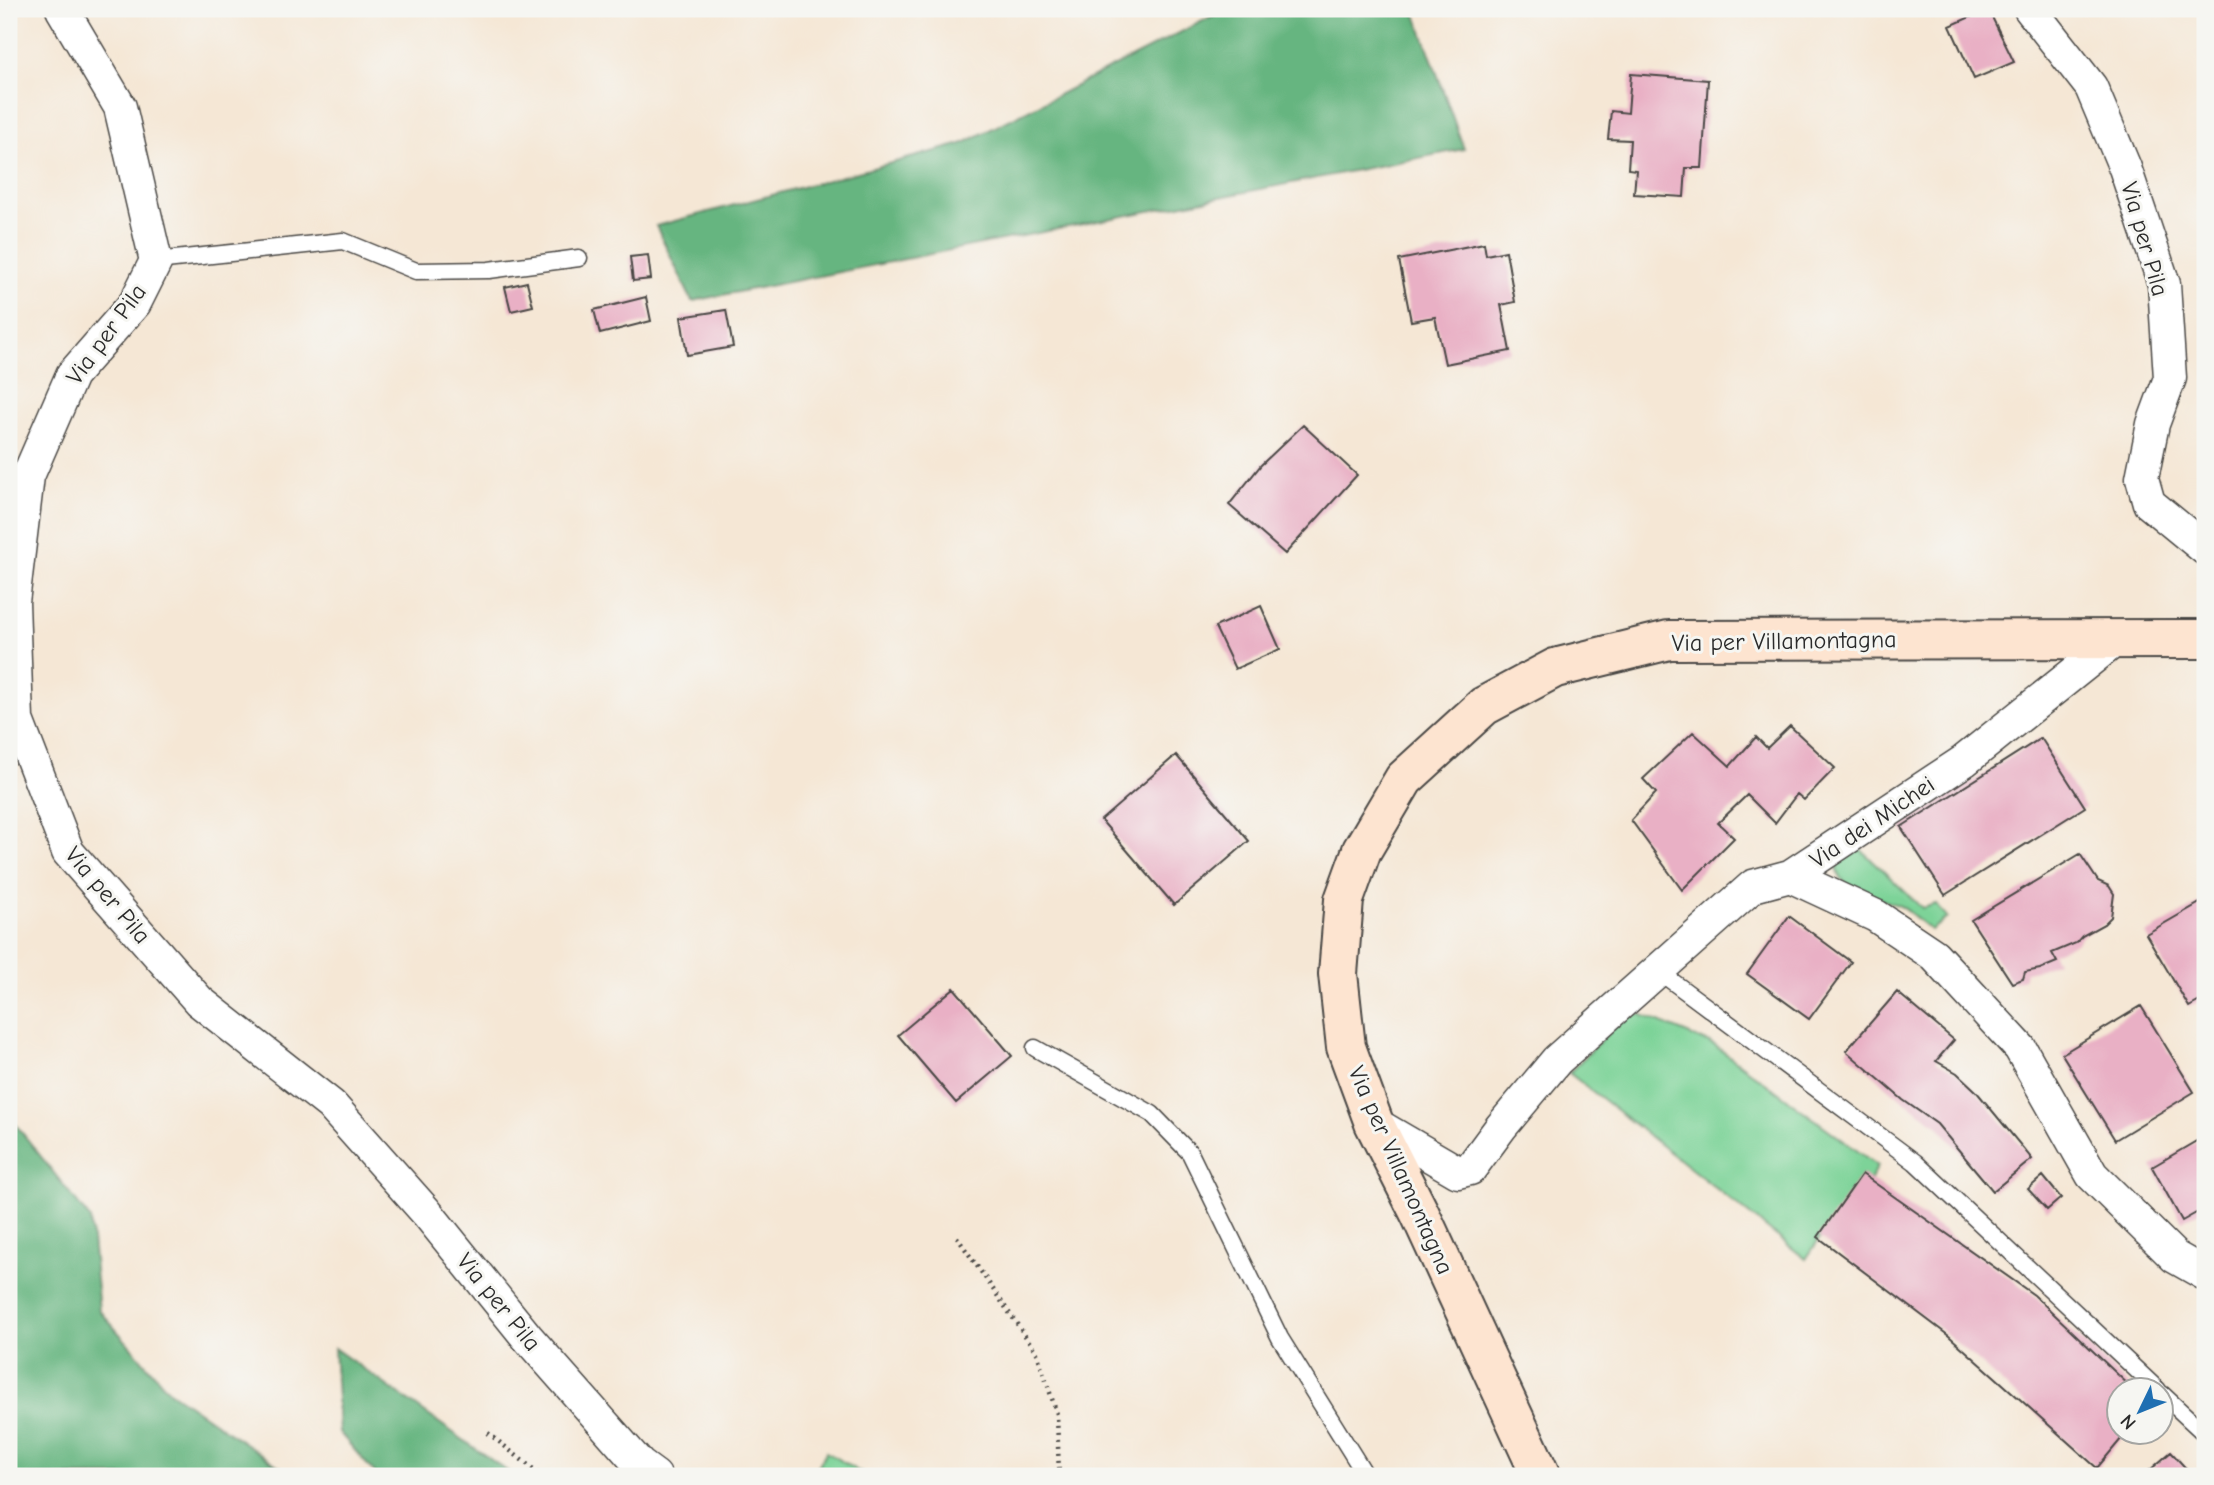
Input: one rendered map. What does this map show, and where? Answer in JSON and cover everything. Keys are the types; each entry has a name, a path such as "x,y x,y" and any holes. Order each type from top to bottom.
{"street":[{"name":"Via per Pila","path":"62,9 120,107 156,261 135,303 72,375 28,476 13,602 17,720 68,852 199,1001 331,1105 427,1213 527,1338 640,1465 655,1476"},
{"name":"Via per Pila","path":"2030,9 2091,87 2125,169 2164,284 2170,378 2153,424 2143,478 2149,503 2205,549"},
{"name":"Via per Villamontagna","path":"1541,1476 1420,1214 1374,1124 1346,1047 1338,974 1344,900 1362,850 1404,779 1483,706 1555,668 1669,640 2119,637 2205,639"},
{"name":"Via dei Michei","path":"1790,876 1964,761 2119,637"},
{"name":"Via dei Michei","path":"1790,876 1876,916 1934,955 2020,1048 2092,1175 2175,1257 2205,1274"},
{"path":"1374,1124 1458,1172 1470,1169 1501,1126 1557,1060 1753,886 1790,876"}],"lane":[{"path":"156,261 343,241 416,271 489,270 579,258"},
{"path":"1657,970 1914,1162 2143,1376"},
{"path":"1035,1048 1152,1114 1190,1153 1280,1338 1366,1476"},
{"path":"2176,1407 2205,1434"}],"path":[{"path":"957,1237 1037,1353 1057,1414 1059,1476"},
{"path":"488,1433 542,1476"}],"green space":[{"path":"1226,9 1414,9 1464,149 692,301 656,226 962,144"},
{"path":"1854,843 1922,908 1936,904 1947,918 1931,930 1900,906 1849,885 1841,878 1839,860"},
{"path":"1630,1010 1714,1045 1878,1166 1870,1181 1862,1175 1806,1259 1569,1073"},
{"path":"9,1116 90,1219 99,1310 169,1391 293,1476 9,1476"},
{"path":"334,1348 514,1476 377,1476 339,1432"},
{"path":"826,1452 866,1476 813,1476"}],"building":[{"path":"1988,9 2014,62 1974,79 1950,26"},
{"path":"1631,74 1708,80 1702,168 1686,168 1684,197 1634,194 1636,170 1628,169 1630,140 1608,139 1611,111 1628,113"},
{"path":"1484,243 1486,255 1506,251 1515,302 1501,305 1510,351 1445,364 1435,317 1411,321 1399,260"},
{"path":"648,255 651,279 633,281 630,257"},
{"path":"527,282 533,306 511,311 505,287"},
{"path":"646,297 651,321 600,334 594,310"},
{"path":"726,310 733,347 687,355 681,317"},
{"path":"1303,425 1357,475 1285,554 1229,505 1261,465"},
{"path":"1261,606 1280,649 1235,669 1215,627"},
{"path":"1790,726 1835,768 1804,800 1797,794 1775,823 1747,795 1718,823 1734,838 1682,890 1631,820 1656,793 1643,779 1693,732 1730,766 1756,737 1767,748"},
{"path":"2041,738 2085,807 1945,895 1901,827"},
{"path":"1176,755 1249,841 1174,905 1101,820"},
{"path":"2080,854 2098,881 2109,886 2114,894 2111,917 2076,943 2052,953 2057,962 2025,972 2023,979 2012,983 1971,920"},
{"path":"2205,900 2205,998 2189,1007 2146,934"},
{"path":"1789,916 1851,962 1809,1019 1747,974"},
{"path":"954,988 1012,1056 956,1103 898,1035"},
{"path":"1897,992 1954,1040 1936,1061 1957,1073 1976,1091 2032,1159 1993,1191 1937,1124 1903,1100 1846,1051"},
{"path":"2141,1006 2194,1092 2115,1140 2062,1054"},
{"path":"2205,1136 2205,1208 2182,1221 2152,1167"},
{"path":"1862,1174 2034,1295 2119,1376 2106,1376 2106,1446 2115,1446 2097,1468 1949,1336 1818,1237"},
{"path":"2043,1176 2061,1198 2047,1210 2028,1189"},
{"path":"2171,1452 2193,1476 2143,1476"}]}
